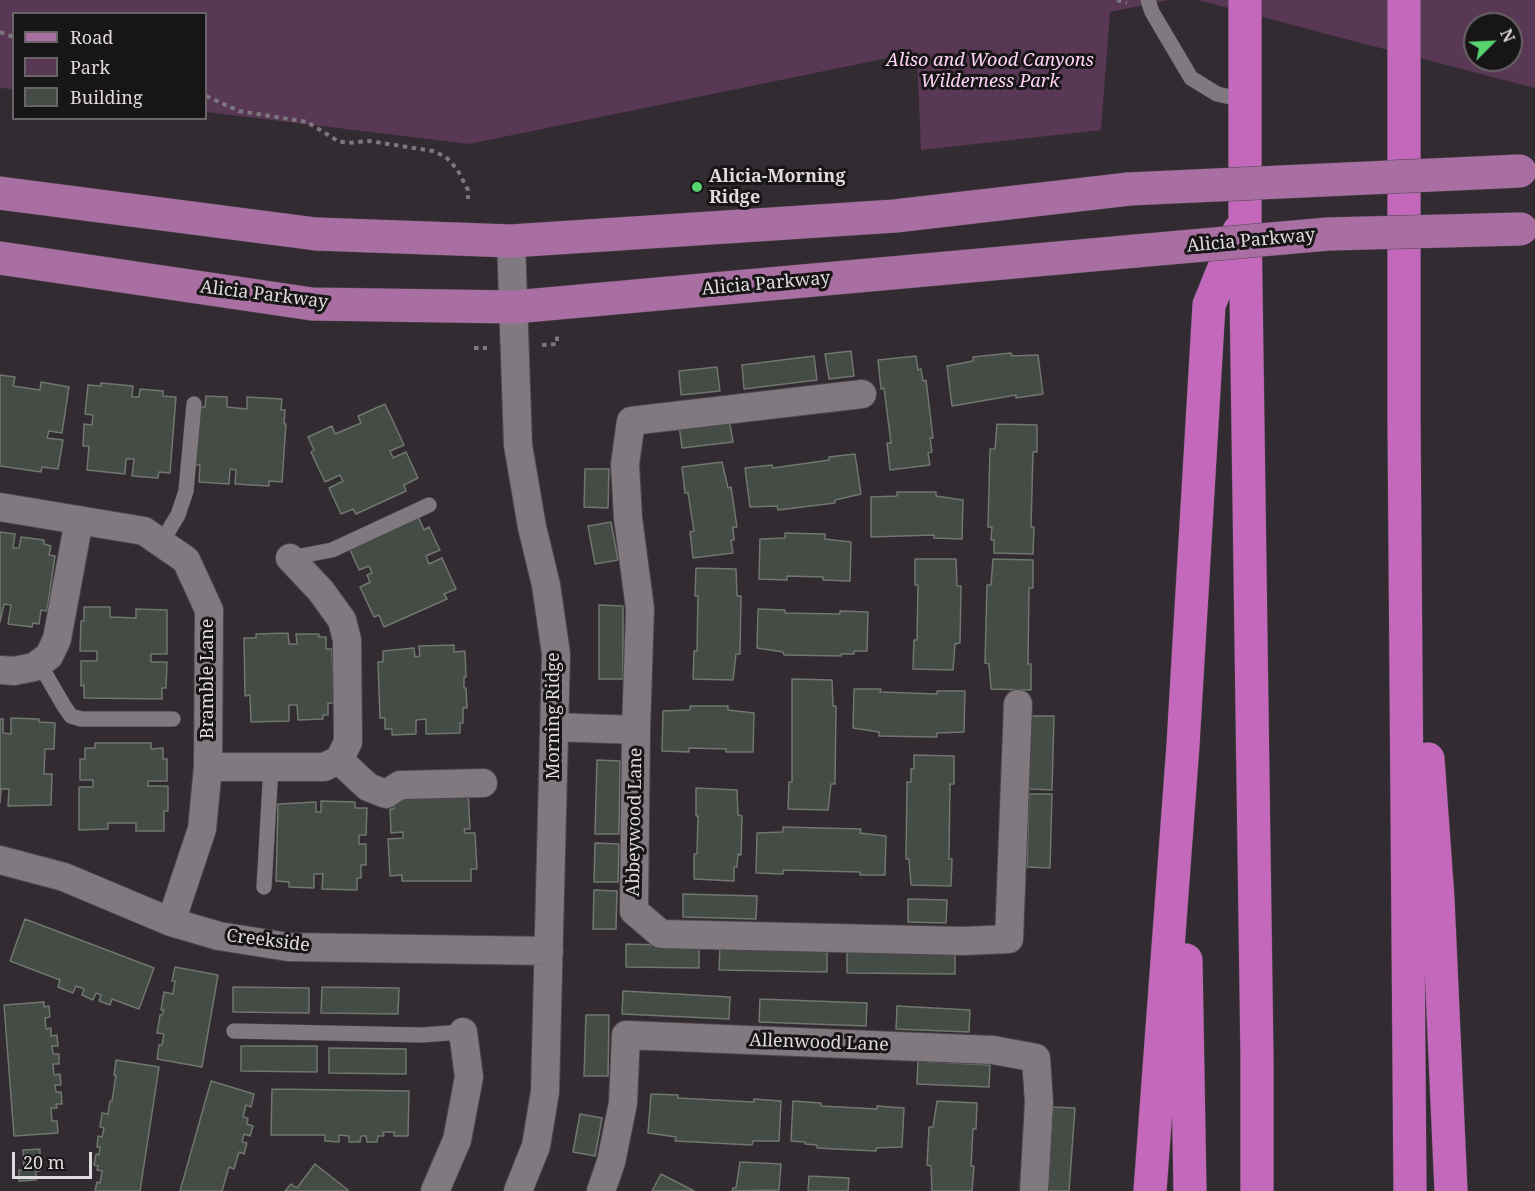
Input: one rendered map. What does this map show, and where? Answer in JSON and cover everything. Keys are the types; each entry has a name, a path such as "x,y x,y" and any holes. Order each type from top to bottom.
{"highway":[{"path":"1245,0 1245,218 1257,1191"},
{"path":"1404,0 1404,419 1410,1191"},
{"path":"1150,1191 1183,745 1209,305 1245,218"},
{"path":"1404,419 1438,899 1451,1191"},
{"path":"1183,745 1190,1191"}],"main road":[{"path":"0,193 316,234 512,241 895,216 1129,189 1527,171"},
{"name":"Alicia Parkway","path":"0,258 312,304 514,306 1328,234 1528,230"}],"street":[{"name":"Morning Ridge","path":"512,241 518,446 532,527 546,585 554,643 555,727 545,1092 536,1146 518,1191"},
{"name":"Abbeywood Lane","path":"861,394 631,421 625,464 628,518 640,609 634,911 661,934 963,941 1009,939 1018,704"},
{"name":"Bramble Lane","path":"0,507 144,531 186,560 209,610 208,767 202,829 171,922"},
{"path":"0,670 14,671 34,667 49,656 57,639 79,520"},
{"path":"208,767 324,767 339,760 348,742 347,640 342,620 321,591 290,558"},
{"path":"555,727 636,730"},
{"path":"339,760 368,787 386,794 400,785 483,783"},
{"name":"Creekside","path":"0,861 64,877 171,922 219,936 288,947 549,951"},
{"path":"435,1191 457,1140 469,1077 463,1032"},
{"name":"Allenwood Lane","path":"601,1191 623,1103 626,1035 993,1050 1036,1058 1039,1102 1034,1191"}],"lane":[{"path":"1148,0 1152,12 1191,78 1217,94 1244,100"},
{"path":"161,543 178,515 186,491 194,404"},
{"path":"290,558 332,550 429,505"},
{"path":"39,663 72,716 81,719 173,719"},
{"path":"264,887 271,767"},
{"path":"234,1031 421,1035 463,1032"}],"path":[{"path":"207,96 239,111 307,123 338,141 348,143 369,141 433,151 446,157 457,169 468,190 468,199"}],"green space":[{"name":"Aliso and Wood Canyons Wilderness Park","path":"0,0 1168,0 1110,12 1101,130 921,150 917,52 469,144 207,112 207,12 12,12 12,89 0,88"},
{"path":"1198,0 1535,0 1535,88 1473,72 1523,72 1523,12 1463,12 1463,69"}],"building":[{"path":"851,351 854,376 829,379 825,354"},
{"path":"1011,353 1012,356 1038,355 1043,394 1016,398 1016,395 952,406 947,366 973,361 973,357"},
{"path":"814,356 817,380 744,389 742,365"},
{"path":"916,356 918,370 921,369 923,381 926,380 933,438 930,438 932,452 928,453 930,465 890,470 887,443 891,443 878,360"},
{"path":"717,367 720,391 681,395 679,371"},
{"path":"0,375 15,377 13,386 40,390 41,382 69,387 62,433 49,431 47,438 63,440 58,469 42,467 41,472 0,466"},
{"path":"101,383 133,386 132,397 139,397 140,389 163,391 163,396 176,397 170,473 159,472 158,478 132,476 134,459 126,459 125,474 87,470 89,446 83,446 84,424 92,425 93,415 85,414 88,385 101,386"},
{"path":"206,396 227,397 227,407 247,409 247,397 282,399 281,410 285,410 284,424 286,424 282,482 269,481 269,486 235,484 236,470 230,469 229,484 199,482 200,465 195,465 199,407 205,407"},
{"path":"385,404 404,445 390,451 393,458 406,452 418,478 404,485 406,491 356,514 353,509 341,514 329,488 343,481 340,475 325,482 311,452 314,450 308,437 332,426 335,434 361,423 358,416"},
{"path":"729,419 733,442 682,448 679,425"},
{"path":"997,424 1037,425 1037,452 1033,452 1031,527 1034,527 1033,554 994,553 994,540 991,540 992,527 988,527 990,449 995,449"},
{"path":"855,454 861,494 835,500 835,503 778,510 777,506 750,507 745,468 772,465 773,468"},
{"path":"722,462 728,488 731,487 737,527 733,527 734,540 731,540 733,553 693,558 690,532 694,531 688,493 685,493 682,467"},
{"path":"585,469 609,469 608,508 584,507"},
{"path":"897,492 936,492 936,496 963,500 962,539 934,538 934,535 871,537 871,497 897,496"},
{"path":"417,514 424,530 429,527 440,550 426,556 429,564 442,558 456,589 444,594 447,599 384,627 379,615 374,617 360,587 370,582 367,575 372,573 369,566 359,570 348,545"},
{"path":"611,522 618,560 595,564 588,526"},
{"path":"0,532 15,534 13,548 19,548 21,537 44,540 44,544 51,546 49,555 55,556 47,611 41,610 39,624 33,623 32,627 8,624 11,605 4,604 0,622"},
{"path":"785,533 825,534 825,539 851,542 850,581 823,580 823,577 787,576 787,580 759,579 760,539 785,538"},
{"path":"915,559 956,559 957,586 961,586 960,643 955,644 953,670 913,669 914,640 917,640 918,585 915,585"},
{"path":"993,559 1033,560 1033,588 1029,588 1028,664 1031,664 1031,690 991,689 989,664 985,663 987,585 991,585"},
{"path":"696,568 736,569 737,596 741,596 740,654 736,654 733,680 693,679 694,651 697,651"},
{"path":"599,605 623,606 623,679 599,679"},
{"path":"84,607 110,607 110,617 136,618 136,609 167,610 167,654 151,654 151,662 167,662 166,688 162,688 162,699 84,698 84,685 81,686 81,661 97,661 97,651 80,651"},
{"path":"758,609 785,610 785,613 868,612 867,651 854,651 854,654 841,654 841,656 784,655 783,652 757,648"},
{"path":"288,633 289,644 297,644 296,634 319,634 319,637 326,637 326,649 332,649 334,703 328,703 328,715 323,715 323,719 298,720 297,705 289,705 289,721 251,722 250,695 245,696 244,638 256,638 256,634"},
{"path":"454,645 454,652 465,651 464,688 466,688 467,708 463,708 460,733 426,734 426,719 416,720 416,734 392,735 392,729 385,729 385,718 380,718 378,662 383,662 383,651 414,648 415,657 420,656 419,646"},
{"path":"792,679 832,680 833,706 836,706 835,784 831,784 828,810 788,809 789,782 792,782"},
{"path":"854,689 937,694 937,691 965,691 964,732 937,733 937,737 879,736 879,732 853,728"},
{"path":"690,706 728,706 728,710 754,713 753,752 689,748 689,752 662,751 663,711 690,710"},
{"path":"1030,716 1054,716 1052,790 1029,789"},
{"path":"11,718 39,719 39,722 55,723 54,749 45,749 44,774 52,774 51,805 8,806 9,789 1,789 0,803 0,719 3,719 3,733 11,734"},
{"path":"95,743 151,743 151,749 163,748 163,759 167,759 167,781 148,781 148,786 168,786 168,811 164,811 164,831 136,831 136,823 108,823 108,829 79,830 79,787 93,787 93,780 80,780 80,759 85,759 85,748 95,748"},
{"path":"914,755 954,756 954,784 950,784 951,886 911,885 909,859 906,859 907,782 911,782"},
{"path":"597,760 620,761 619,834 595,834"},
{"path":"696,788 737,790 738,815 742,816 741,855 738,854 737,867 734,867 734,881 694,879 698,816 696,816"},
{"path":"468,790 470,829 464,829 465,833 475,833 477,869 471,869 471,881 402,881 402,875 390,876 388,839 403,838 403,832 391,833 390,809 394,809 393,793"},
{"path":"1029,794 1052,794 1050,868 1027,867"},
{"path":"321,801 355,802 355,808 367,808 366,835 359,835 359,844 366,844 366,865 361,865 361,878 357,878 357,890 322,889 323,874 314,874 314,888 289,887 289,882 276,881 278,804 316,802 316,812 321,812"},
{"path":"783,827 861,829 860,833 886,836 885,875 783,870 783,874 756,873 757,833 783,832"},
{"path":"595,843 619,844 618,882 594,882"},
{"path":"594,890 617,891 616,929 593,929"},
{"path":"683,894 757,896 756,919 683,917"},
{"path":"908,899 947,900 946,923 908,922"},
{"path":"25,919 154,968 139,1009 112,999 110,1005 99,1001 101,995 96,993 93,1000 82,995 84,989 76,986 73,993 58,987 60,980 10,961"},
{"path":"626,944 699,946 699,968 626,967"},
{"path":"720,947 827,949 827,972 719,970"},
{"path":"847,950 955,951 955,974 847,973"},
{"path":"175,967 218,975 202,1067 157,1059 159,1045 162,1045 164,1034 157,1033 160,1015 164,1010 161,1010 164,992 173,994 175,981 172,981"},
{"path":"233,987 309,988 309,1013 233,1012"},
{"path":"322,987 399,988 398,1014 321,1013"},
{"path":"623,991 730,997 729,1019 622,1014"},
{"path":"760,999 867,1003 866,1026 759,1022"},
{"path":"44,1002 44,1007 49,1006 50,1017 45,1018 46,1029 51,1028 51,1036 57,1035 58,1046 52,1046 53,1054 59,1054 59,1064 53,1064 54,1075 60,1074 61,1085 55,1085 56,1092 61,1092 62,1104 56,1104 57,1108 51,1108 52,1121 57,1121 58,1133 14,1136 4,1005"},
{"path":"897,1006 970,1010 969,1032 896,1029"},
{"path":"586,1015 609,1015 608,1076 584,1076"},
{"path":"241,1046 317,1046 317,1072 241,1071"},
{"path":"329,1048 406,1049 406,1074 329,1073"},
{"path":"116,1060 159,1067 140,1191 95,1191 97,1182 100,1183 102,1171 97,1170 98,1166 94,1165 96,1154 99,1155 98,1136 102,1137 104,1128 100,1127 102,1113 108,1114 110,1101 112,1101"},
{"path":"918,1061 990,1065 989,1087 917,1084"},
{"path":"211,1081 254,1094 251,1107 246,1105 243,1117 248,1118 247,1124 253,1126 250,1136 244,1134 242,1142 247,1143 244,1154 239,1152 234,1169 229,1167 222,1191 180,1191"},
{"path":"272,1089 409,1091 408,1136 394,1136 394,1132 383,1132 384,1136 378,1136 377,1142 367,1142 366,1136 361,1136 360,1142 349,1142 349,1136 339,1135 339,1142 325,1141 325,1135 271,1135"},
{"path":"651,1094 678,1095 678,1098 781,1101 779,1141 753,1141 752,1145 675,1141 676,1137 648,1133"},
{"path":"793,1101 821,1103 821,1106 904,1108 902,1147 876,1148 876,1151 817,1148 817,1145 791,1141"},
{"path":"937,1101 977,1103 976,1129 973,1129 972,1191 932,1191 931,1166 927,1165 929,1127 933,1127"},
{"path":"1053,1107 1075,1108 1069,1191 1048,1191"},
{"path":"580,1114 602,1118 595,1156 573,1152"},
{"path":"40,1149 40,1171 36,1171 36,1180 19,1181 19,1170 24,1170 23,1150"},
{"path":"740,1162 781,1164 779,1190 732,1191 736,1188"},
{"path":"315,1164 348,1191 285,1191 291,1184 297,1188"},
{"path":"661,1174 694,1191 652,1191"},
{"path":"809,1176 849,1178 848,1191 808,1191"}],"place":[{"name":"Alicia-Morning Ridge","path":"697,187"}]}
